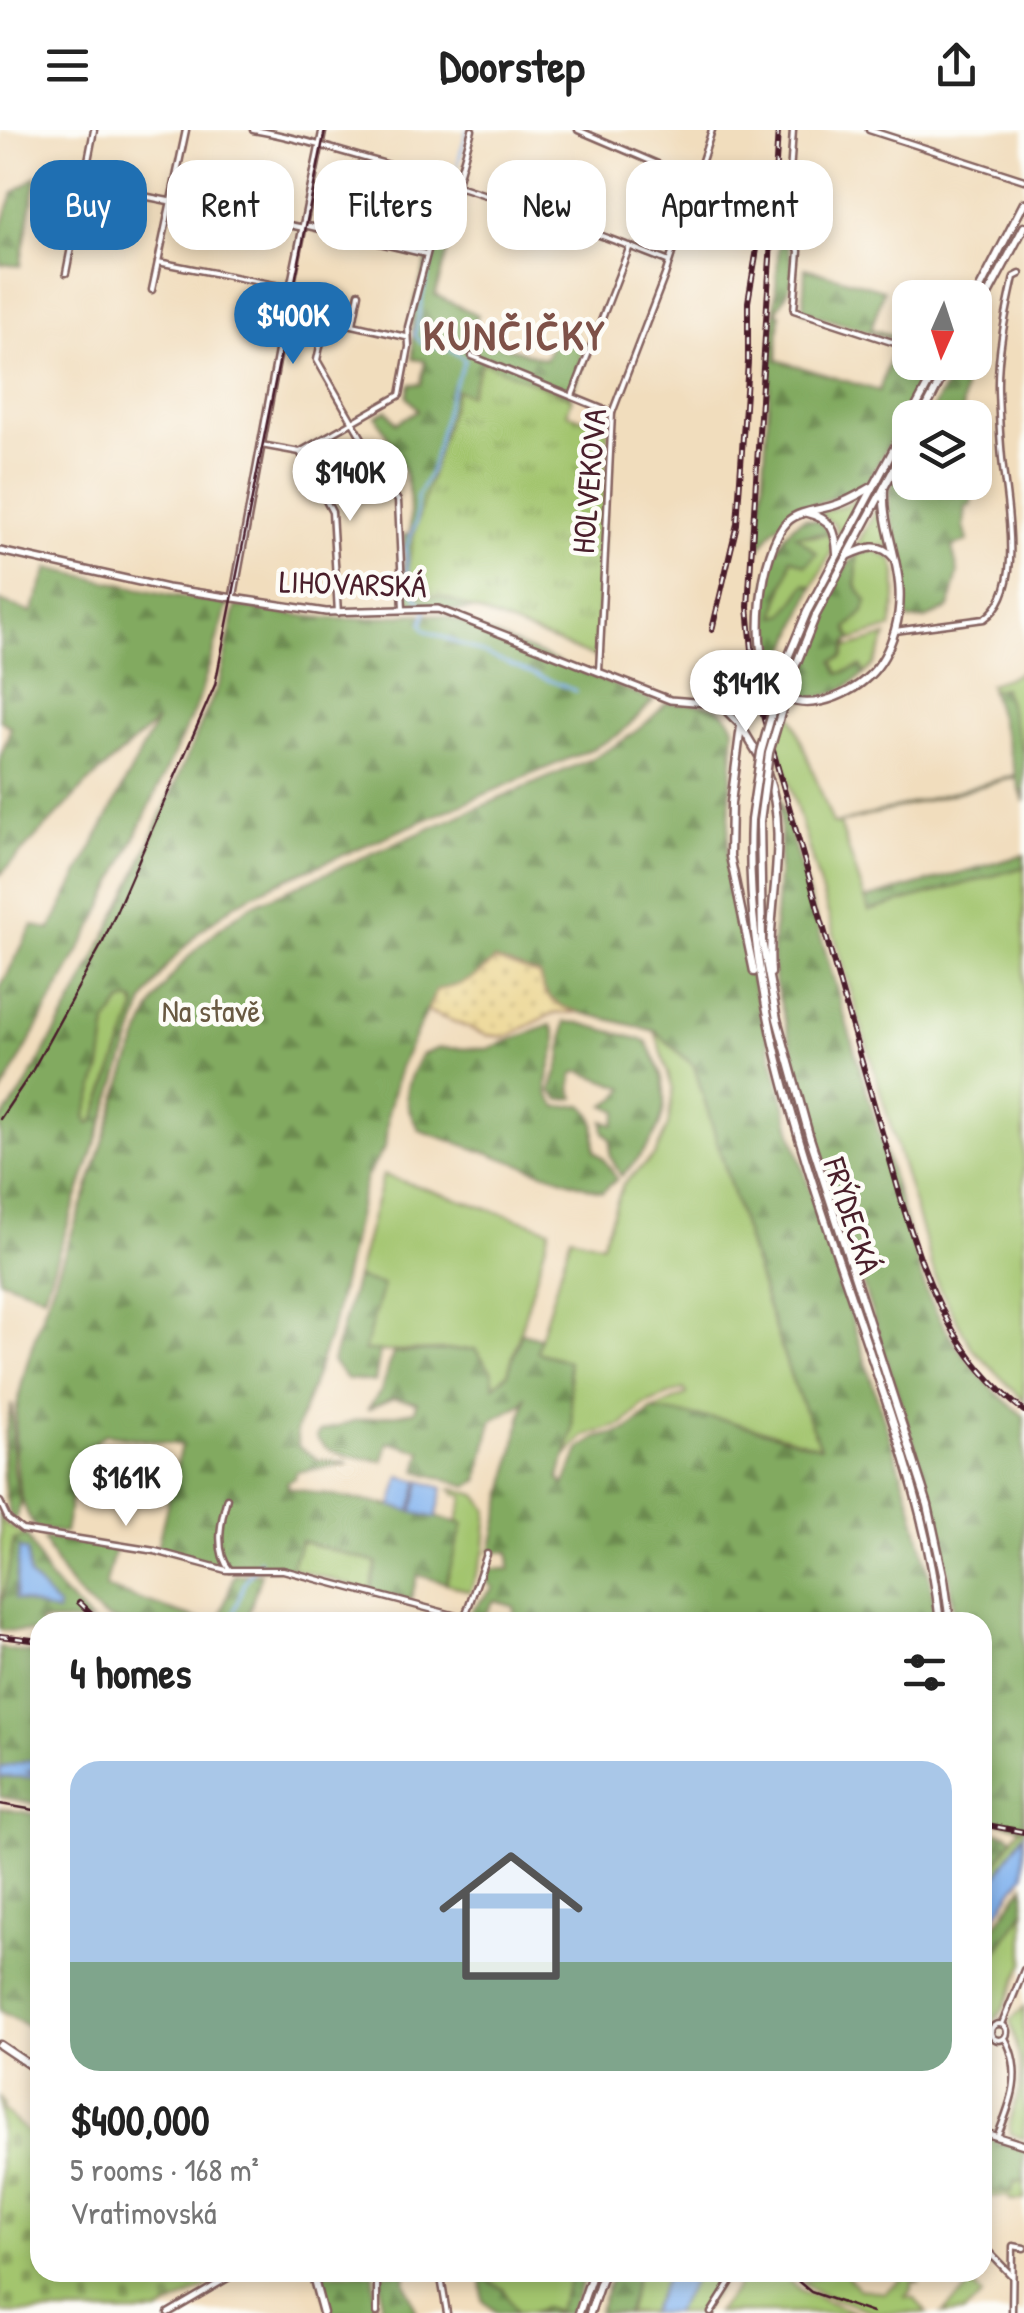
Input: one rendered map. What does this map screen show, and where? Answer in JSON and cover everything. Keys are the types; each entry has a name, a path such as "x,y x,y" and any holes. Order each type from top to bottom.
{"main road":[{"path":"984,280 1024,202"},
{"path":"992,286 1024,227"},
{"path":"892,473 884,488 884,512 899,567 895,631 875,670 842,694 805,702 786,697 774,688 766,674 760,640 765,579 782,530 791,518 845,502 872,487 930,380"},
{"name":"FRÝDECKÁ","path":"872,487 787,660 761,752 751,820 752,926 768,1024 800,1138 909,1472 929,1545 939,1612"},
{"name":"FRÝDECKÁ","path":"884,488 816,615 794,670 770,753 760,821 762,941 776,1019 809,1135 928,1505 949,1612"},
{"path":"806,513 824,518 832,525 837,554"},
{"path":"846,557 878,547 890,552 899,567"},
{"path":"741,726 769,776 778,826 770,955 776,1019"},
{"path":"741,726 731,804 731,866 768,1024"},
{"path":"0,2045 30,2065"},
{"path":"315,2282 323,2313"},
{"path":"580,2313 590,2282"},
{"path":"590,2313 601,2282"}],"street":[{"path":"88,160 94,130"},
{"path":"180,160 186,130"},
{"path":"253,130 375,160"},
{"path":"233,598 290,288 324,130"},
{"path":"461,160 472,130"},
{"path":"578,130 648,160"},
{"name":"HOLVEKOVA","path":"702,160 712,130"},
{"path":"793,130 787,219 800,251 794,310 892,343"},
{"path":"873,131 1024,180"},
{"path":"467,188 626,244"},
{"path":"152,290 167,220"},
{"path":"294,225 426,254"},
{"path":"66,272 70,250"},
{"path":"261,445 300,452 400,395 410,347 406,337 427,250"},
{"path":"572,396 628,250"},
{"path":"640,250 668,261"},
{"name":"HOLVEKOVA","path":"599,671 612,413 672,250"},
{"path":"158,262 290,288"},
{"path":"895,631 984,618 1007,598 1013,535 1003,468 998,359 1014,276 1020,274"},
{"path":"354,324 360,293"},
{"path":"286,310 406,337"},
{"path":"326,319 318,360 398,501 402,609"},
{"path":"472,356 612,413"},
{"path":"300,452 332,512 338,613"},
{"name":"LIHOVARSKÁ","path":"0,550 140,583 338,613 427,608 459,615 676,702 719,704 741,726"},
{"path":"228,1498 220,1526 225,1564 231,1570"},
{"path":"0,1502 8,1520 22,1530 155,1551 231,1570 297,1572 435,1612"},
{"path":"466,1612 487,1554"},
{"path":"1005,2038 998,2040 992,2035 993,2027 1002,2024 1024,1970"},
{"path":"998,2137 1016,2078 1015,2058 1002,2024"},
{"path":"992,2135 1024,2145"},
{"path":"1012,2313 1013,2246 1024,2248"},
{"path":"992,2255 1012,2276"},
{"path":"168,2313 221,2282"},
{"path":"377,2282 377,2313"},
{"path":"442,2282 448,2313"},
{"path":"711,2313 731,2282"}],"green space":[{"path":"30,181 30,213 20,266 0,264 0,231 13,193"},
{"path":"430,250 448,250 435,295 478,315 471,336 545,359 561,325 567,323 582,356 572,392 443,589 472,609 449,610 405,603 404,535 410,534 408,484 376,416 387,410 396,423 418,410 407,396 410,384 421,384 425,361 413,359 413,308"},
{"path":"778,250 789,250 793,269 790,287 776,312 780,314 777,360 879,391 892,353 892,380 925,380 913,400 892,400 892,438 870,478 848,493 793,512 759,549"},
{"path":"805,268 884,290 871,329 892,335 892,339 803,311"},
{"path":"482,362 572,398 567,413 608,428 596,658 440,596 420,596 412,584 408,567 413,537 456,390 469,395"},
{"path":"949,380 964,380 963,400 937,400"},
{"path":"892,484 892,500 972,500 971,506 966,506 964,526 968,541 952,547 958,573 949,608 926,619 909,620 904,610 904,566 888,508"},
{"path":"863,495 839,537 835,525 818,513 846,505"},
{"path":"880,502 893,552 884,545 855,549"},
{"path":"805,518 818,521 830,533 796,535 817,553 806,565 791,558 776,616 785,614 806,584 813,587 775,681 766,617 772,568 790,529"},
{"path":"830,533 831,553 813,587 806,584 785,615 776,616 791,557 816,553 795,534"},
{"path":"873,550 892,559 896,573 891,628 852,640 847,628 856,620 857,555"},
{"path":"857,555 856,586 867,601 864,612 847,628 852,640 847,642 843,657 833,661 839,674 861,666 864,674 834,693 800,699 792,691 818,618 836,581"},
{"path":"48,568 228,604 198,702 99,915 0,1096 0,988 33,925 50,930 156,722 87,784 0,875 0,758 11,727 0,720 0,601 32,613"},
{"path":"236,606 339,619 424,614 449,617 653,701 620,734 596,747 272,885 235,904 199,932 166,967 144,1002 44,1295 0,1279 0,1122 22,1092 78,992 134,878 219,683","holes":["122,1002 136,1003 94,1121 89,1124 86,1116 101,1068 107,1023"]},
{"path":"887,636 874,664 864,674 860,666 839,674 833,661 843,657 848,644 849,647"},
{"path":"1024,668 1024,756 1003,688 991,691 989,684"},
{"path":"1003,688 1024,756 1024,802 1016,777 836,824 1016,775 991,691"},
{"name":"Na stavě","path":"666,703 696,704 715,707 734,727 727,861 743,943 794,1140 913,1509 935,1612 514,1612 514,1607 494,1600 487,1612 471,1612 493,1588 487,1582 487,1569 510,1569 509,1552 491,1551 526,1396 522,1404 492,1420 478,1481 468,1486 417,1471 422,1451 388,1442 383,1461 337,1453 316,1437 319,1432 354,1421 415,1411 417,1402 393,1398 367,1410 381,1391 393,1353 475,1349 492,1372 494,1386 508,1373 521,1333 540,1338 537,1352 568,1361 573,1429 559,1479 564,1485 581,1448 597,1438 628,1430 652,1410 725,1420 820,1447 767,1305 694,1066 655,1031 559,1007 542,989 539,975 495,960 469,980 437,990 400,1067 388,1113 385,1147 366,1177 332,1328 296,1431 298,1446 317,1459 349,1463 296,1472 295,1478 287,1482 289,1488 392,1506 463,1524 446,1583 418,1575 410,1601 370,1591 377,1563 301,1541 291,1568 233,1568 157,1548 181,1445 105,1434 79,1456 65,1533 37,1529 23,1502 16,1465 17,1410 25,1370 135,1047 155,1002 174,974 209,937 250,906 591,759 649,720"},
{"path":"785,714 792,716 833,824 840,824 869,911 1024,867 1024,1401 972,1348 938,1286 777,741"},
{"path":"779,795 926,1291 967,1360 993,1390 1024,1416 1021,1827 992,1820 992,1612 954,1612 933,1505 814,1132 774,978 772,957 781,834"},
{"path":"1024,855 1024,867 869,911 866,899"},
{"path":"133,1000 136,1009 94,1121 89,1124 86,1116 107,1023 122,1002"},
{"path":"565,1022 646,1041 656,1061 662,1080 663,1114 649,1145 621,1176 610,1156 611,1140 604,1132 603,1121 614,1125 618,1111 605,1105 625,1088 579,1071 573,1075 571,1089 575,1098 560,1100 551,1091 561,1060"},
{"path":"551,1025 556,1046 548,1078 550,1098 558,1107 583,1105 592,1116 595,1151 617,1179 602,1192 419,1130 409,1109 408,1085 421,1055 439,1048 487,1049"},
{"path":"655,1031 694,1066 767,1305 821,1448 738,1425 652,1410 687,1394 684,1389 643,1405 623,1425 584,1436 567,1456 570,1412 536,1351 571,1236 602,1244 623,1184 655,1155 668,1125 673,1090"},
{"path":"383,1175 550,1229 508,1373 493,1387 475,1349 364,1352 382,1286 356,1278"},
{"path":"356,1278 383,1285 364,1351 380,1351 375,1382 347,1379 332,1362"},
{"path":"12,1404 13,1467 21,1504 13,1526 3,1465"},
{"path":"453,1488 477,1495 488,1510 485,1550 470,1592 446,1583 462,1524 457,1523 464,1496 455,1494"},
{"path":"0,1513 5,1524 27,1536 14,1540 1,1614"},
{"path":"27,1536 51,1581 81,1612 30,1612 30,1632 0,1630 14,1540"},
{"path":"43,1538 115,1548 105,1588 176,1612 98,1612 84,1601 55,1562"},
{"path":"300,1541 378,1563 370,1591 291,1568"},
{"path":"261,1573 249,1612 222,1612 234,1575"},
{"path":"0,1648 30,1653 30,1760 0,1768"},
{"path":"0,1777 30,1777 30,1802 0,1797"},
{"path":"0,1808 30,1813 30,2028 0,2011"},
{"path":"1024,1822 1024,1833 992,1882 992,1869"},
{"path":"992,1831 1013,1838 992,1869"},
{"path":"1024,1885 1024,1911 992,1959 992,1930"},
{"path":"1024,1911 1024,1963 1002,2011 992,2023 992,1958"},
{"path":"1024,2007 1024,2139 1011,2134 1010,2128 1021,2078 1010,2021"},
{"path":"0,2098 2,2109 30,2135 30,2282 215,2282 158,2313 0,2313"},
{"path":"992,2140 1024,2149 1024,2182 1015,2181 1011,2192 992,2191"},
{"path":"992,2179 1024,2182 1024,2200 1010,2200 1009,2196 992,2197"},
{"path":"321,2282 374,2282 374,2313 330,2313"},
{"path":"381,2282 405,2282 417,2313 381,2313"},
{"path":"481,2282 490,2282 503,2289 517,2313 497,2313 483,2301"},
{"path":"491,2282 569,2282 557,2311 543,2307 532,2313 517,2313"},
{"path":"569,2282 582,2282 570,2313 532,2313 544,2307 557,2311"},
{"path":"610,2282 635,2282 627,2313 598,2313"},
{"path":"635,2282 664,2282 650,2313 627,2313"},
{"path":"692,2282 722,2282 701,2313 674,2313"},
{"path":"739,2282 790,2282 801,2291 856,2313 716,2313"},
{"path":"802,2282 852,2282 858,2288 884,2293 898,2282 912,2282 905,2297 914,2298 927,2313 877,2313 818,2293"},
{"path":"972,2285 982,2296 964,2313 942,2313"}],"sand":[{"path":"495,960 539,975 553,1000 579,1012 552,1014 506,1037 486,1035 427,1011 437,990 469,980"}],"water":[{"path":"400,1476 419,1481 411,1511 392,1506"},
{"path":"421,1481 443,1488 436,1518 413,1512"},
{"path":"19,1549 27,1551 29,1576 58,1607 57,1612 15,1599"},
{"path":"30,1760 30,1777 0,1777 0,1768"},
{"path":"1024,1833 1024,1874 992,1921 992,1882"},
{"path":"664,2282 692,2282 674,2313 650,2313"}],"waterway":[{"path":"467,130 415,335 421,343 451,350 465,360 449,397 431,470 417,497 416,523 406,548 408,582 426,612 422,624 425,630 576,691"},
{"path":"234,1612 244,1583 260,1560"}],"tram line":[{"path":"0,1119 31,1073 103,942 215,685 325,130"},
{"path":"0,1804 30,1809"},
{"path":"799,2282 811,2292 872,2313"}],"railway":[{"path":"778,130 748,607 756,691 923,1265 961,1344 999,1390 1024,1411"},
{"path":"712,630 737,524 748,302 757,250"},
{"path":"79,1602 90,1612"},
{"path":"0,1636 30,1640"},
{"path":"992,1826 1024,1832"}],"district":[{"name":"KUNČIČKY","path":"515,335"}]}
